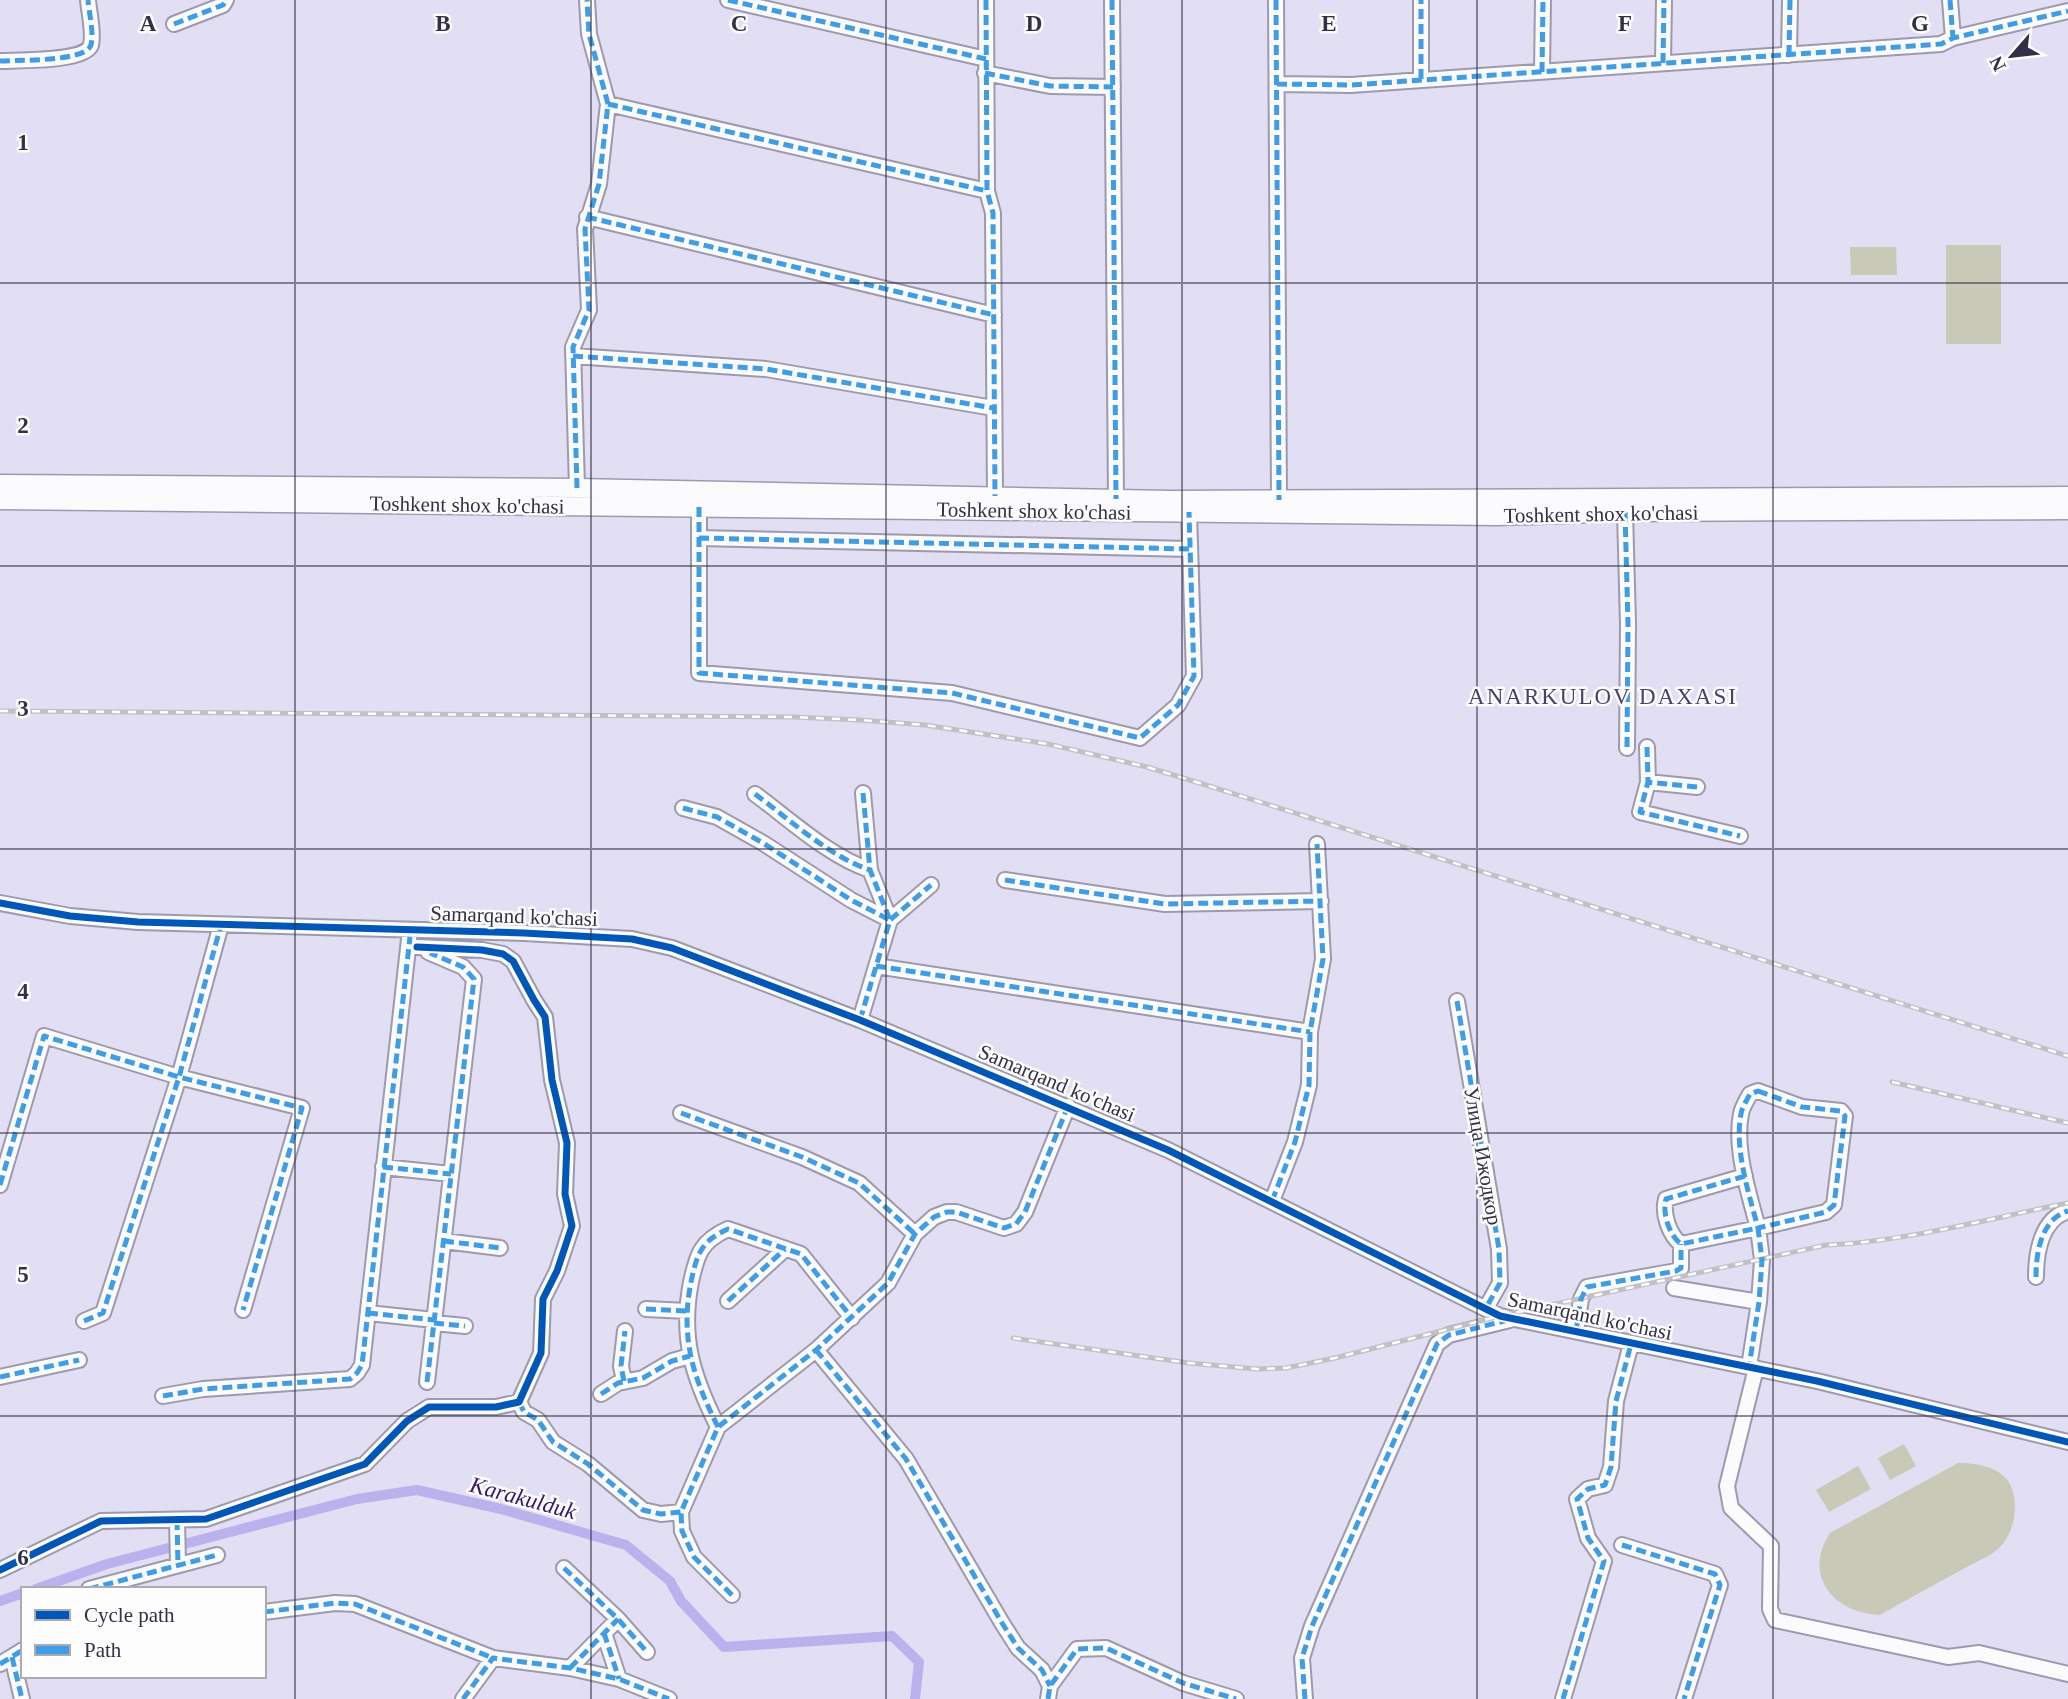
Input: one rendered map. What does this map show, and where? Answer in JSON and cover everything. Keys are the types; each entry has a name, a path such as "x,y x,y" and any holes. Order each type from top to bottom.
{"main road":[{"name":"Toshkent shox ko'chasi","path":"0,484 577,488 995,496 1046,504 1189,512 1497,516 1625,512 2068,510"},
{"name":"Toshkent shox ko'chasi","path":"0,500 699,508 1046,504 1116,499 2068,496"}],"street":[{"path":"0,61 64,58 85,52 91,43 88,0"},
{"path":"174,24 223,5 226,0"},
{"path":"577,488 574,343 589,310 585,229 599,184 608,104 589,34 587,0"},
{"path":"728,0 986,66 1050,86 1113,88"},
{"path":"986,0 987,191 993,213 996,362 993,408 995,496"},
{"path":"1112,0 1116,499"},
{"path":"1276,0 1279,500"},
{"path":"1421,79 1422,0"},
{"path":"1542,72 1543,0"},
{"path":"1663,63 1664,0"},
{"path":"1789,55 1790,0"},
{"path":"1950,0 1953,38"},
{"path":"1276,84 1351,85 1941,44 1953,38 2068,10"},
{"path":"608,104 987,191"},
{"path":"587,217 994,315"},
{"path":"573,356 766,369 993,408"},
{"path":"699,508 699,673 951,693 1140,738 1178,705 1194,676 1189,512"},
{"path":"1625,512 1627,748"},
{"path":"699,538 1189,549"},
{"path":"1647,747 1648,782 1640,812 1740,836"},
{"path":"1648,782 1697,787"},
{"path":"863,793 870,870 890,920"},
{"path":"755,794 832,851 855,865 870,870"},
{"path":"683,808 717,817 763,843 851,900 890,920"},
{"path":"1272,1201 1295,1142 1309,1085 1310,1032 1323,959 1317,844"},
{"path":"1005,880 1165,904 1321,901"},
{"path":"859,1020 890,920 931,885"},
{"name":"Samarqand ko'chasi","path":"0,903 96,919 536,934 632,939 652,943 691,954 1068,1106 1168,1150 1500,1316 1752,1367 2068,1442"},
{"path":"84,1321 103,1313 179,1077 221,925"},
{"path":"163,1396 203,1388 350,1378 358,1373 362,1365 383,1167 413,947 410,930"},
{"path":"413,947 463,967 474,979 427,1382"},
{"path":"413,947 482,950 503,954 513,961 545,1017 552,1080 568,1143 565,1194 572,1226 557,1272 543,1299 541,1353 519,1402"},
{"path":"876,966 1310,1032"},
{"name":"Улица Ижодкор","path":"1457,1001 1499,1248 1500,1283 1486,1308"},
{"path":"0,1185 44,1036 179,1077 302,1108 243,1310"},
{"path":"1745,1176 1666,1199 1663,1209 1674,1239 1681,1244 1758,1228 1826,1212 1834,1205 1844,1116 1840,1111 1802,1107 1758,1091 1750,1094 1741,1114 1740,1139 1745,1176 1758,1228 1762,1260 1752,1367 1727,1486 1731,1508 1771,1546 1770,1609 1775,1620 1948,1657 1979,1653 2068,1674"},
{"path":"732,1595 694,1557 682,1531 681,1513 718,1427 816,1350 888,1283 915,1234 934,1217 947,1212 960,1213 998,1228 1008,1228 1016,1224 1025,1212 1068,1106"},
{"path":"681,1113 802,1157 859,1183 915,1234"},
{"path":"383,1167 452,1174"},
{"path":"2036,1277 2036,1259 2044,1231 2060,1213 2068,1211"},
{"path":"718,1427 704,1398 690,1356 686,1324 697,1256 712,1236 729,1229 801,1254 852,1318"},
{"path":"444,1241 500,1248"},
{"path":"1576,1331 1581,1299 1587,1287 1681,1268 1681,1244"},
{"path":"728,1301 785,1249"},
{"path":"1674,1288 1759,1302"},
{"path":"646,1309 687,1311"},
{"path":"368,1313 465,1326"},
{"path":"1305,1699 1302,1658 1312,1626 1437,1344 1448,1335 1516,1319"},
{"path":"624,1381 621,1366 625,1331"},
{"path":"1563,1699 1604,1561 1588,1538 1577,1499 1588,1489 1605,1485 1611,1467 1616,1401 1631,1344"},
{"path":"816,1350 906,1459 1018,1648 1042,1670 1049,1692"},
{"path":"601,1394 624,1381 643,1378 672,1360 690,1356"},
{"path":"0,1377 79,1360"},
{"path":"519,1402 524,1412 537,1420 553,1442 588,1464 643,1510 661,1514 681,1513"},
{"path":"0,1570 101,1521 206,1519 365,1464 407,1422 429,1407 496,1407 519,1402"},
{"path":"177,1520 178,1565"},
{"path":"1622,1545 1715,1574 1720,1585 1684,1699"},
{"path":"96,1587 217,1555"},
{"path":"564,1568 618,1619 647,1652"},
{"path":"266,1612 335,1603 355,1604 493,1658 570,1668 619,1679 669,1699"},
{"path":"570,1668 618,1619"},
{"path":"604,1633 619,1679"},
{"path":"1049,1692 1077,1649 1106,1648 1183,1683 1236,1699"},
{"path":"12,1657 22,1699"},
{"path":"463,1699 493,1658"}],"green space":[{"path":"1946,245 2001,245 2001,344 1946,344"},
{"path":"1850,247 1896,247 1897,275 1851,275"},
{"path":"1904,1444 1916,1466 1890,1480 1878,1458"},
{"path":"1958,1463 1997,1471 2012,1489 2015,1513 2008,1537 1998,1549 1880,1615 1863,1613 1837,1600 1821,1577 1822,1549 1830,1533"},
{"path":"1858,1466 1871,1489 1829,1512 1816,1490"}],"waterway":[{"name":"Karakulduk","path":"42,1587 107,1564 357,1499 417,1490 501,1509 626,1545 670,1581 681,1601 724,1647 892,1636 919,1662 915,1699"},
{"name":"Karakulduk","path":"0,1601 21,1594"}],"railway":[{"path":"0,711 793,717 925,725 1048,744 1147,767 1206,785 2068,1056"},
{"path":"1892,1082 2068,1123"},
{"path":"1013,1338 1189,1363 1257,1369 1286,1368 1500,1316 1826,1245 1917,1234 2068,1203"}],"marked path":[{"path":"0,61 64,57 86,51 92,40 88,0"},
{"path":"174,24 223,5 226,0"},
{"path":"577,488 573,347 589,310 585,229 599,184 608,104 589,34 587,0"},
{"path":"728,0 986,59"},
{"path":"986,0 987,191 993,213 995,496"},
{"path":"1112,0 1116,499"},
{"path":"1276,0 1279,500"},
{"path":"1421,0 1421,79"},
{"path":"1542,72 1543,0"},
{"path":"1663,63 1664,0"},
{"path":"1789,55 1790,0"},
{"path":"1950,0 1953,38"},
{"path":"1277,84 1351,85 1941,44 1953,38 2068,11"},
{"path":"985,73 1050,86 1113,87"},
{"path":"608,104 987,191"},
{"path":"587,217 994,315"},
{"path":"573,356 766,369 993,408"},
{"path":"699,507 699,673 952,693 1140,738 1178,705 1194,676 1189,512"},
{"path":"1625,512 1627,748"},
{"path":"699,538 1190,549"},
{"path":"1647,747 1648,782"},
{"path":"1697,787 1648,782 1640,812 1740,836"},
{"path":"863,793 870,870 890,920"},
{"path":"755,794 825,847 870,870"},
{"path":"683,808 717,817 763,843 851,900 890,920"},
{"path":"1272,1201 1295,1142 1309,1085 1310,1032 1323,959 1317,844"},
{"path":"1005,880 1165,904 1321,901"},
{"path":"860,1020 890,920 931,885"},
{"path":"84,1321 103,1313 179,1077 221,925"},
{"path":"163,1396 203,1389 350,1379 362,1365 410,937"},
{"path":"427,1382 474,979 463,967 430,953"},
{"path":"876,966 1310,1032"},
{"path":"1457,1001 1499,1249 1500,1283 1486,1308"},
{"path":"0,1185 44,1036 179,1077 302,1108 243,1310"},
{"path":"1758,1091 1802,1107 1841,1111 1845,1116 1834,1205 1826,1212 1758,1228 1739,1141 1742,1111 1750,1094 1758,1091"},
{"path":"732,1595 694,1557 682,1531 681,1512 718,1427 816,1350 888,1283 915,1234 934,1217 956,1212 1004,1228 1016,1224 1025,1212 1068,1106"},
{"path":"681,1113 802,1157 859,1183 915,1234"},
{"path":"383,1167 451,1174"},
{"path":"1745,1176 1666,1199 1665,1211 1670,1229 1681,1244 1758,1228 1762,1260 1749,1367"},
{"path":"2036,1277 2039,1248 2046,1229 2059,1215 2068,1211"},
{"path":"718,1427 691,1357 687,1321 691,1282 696,1264 702,1250 712,1238 728,1229 801,1254 852,1318"},
{"path":"444,1241 500,1248"},
{"path":"1576,1331 1581,1299 1587,1287 1676,1271 1681,1268 1681,1244"},
{"path":"728,1301 785,1249"},
{"path":"646,1309 687,1311"},
{"path":"368,1313 434,1320"},
{"path":"1305,1699 1302,1658 1312,1626 1437,1344 1449,1335 1508,1320"},
{"path":"434,1323 465,1326"},
{"path":"624,1381 621,1366 625,1331"},
{"path":"1563,1699 1604,1561 1588,1538 1577,1499 1588,1489 1605,1485 1611,1467 1616,1401 1631,1344"},
{"path":"816,1350 906,1459 1002,1623 1018,1648 1042,1670 1050,1686"},
{"path":"601,1394 618,1383 643,1378 672,1361 690,1356"},
{"path":"0,1377 79,1360"},
{"path":"519,1402 524,1412 538,1420 553,1442 588,1464 643,1510 661,1514 681,1512"},
{"path":"177,1520 178,1565"},
{"path":"1622,1545 1715,1574 1720,1585 1684,1699"},
{"path":"97,1587 217,1555"},
{"path":"564,1568 618,1619 647,1652"},
{"path":"266,1612 335,1603 355,1604 493,1658"},
{"path":"570,1668 618,1619"},
{"path":"604,1633 619,1679"},
{"path":"1048,1699 1050,1686 1077,1649 1106,1648 1183,1683 1236,1699"},
{"path":"0,1664 21,1651"},
{"path":"12,1657 22,1699"},
{"path":"463,1699 493,1658 570,1668 619,1679 669,1699"}],"cycle path":[{"path":"0,903 70,916 138,922 524,933 632,939 672,948 860,1020 1168,1150 1500,1316 1817,1381 2068,1442"},
{"path":"0,1570 101,1521 206,1519 365,1464 407,1421 429,1407 496,1407 519,1402 541,1353 543,1299 557,1271 572,1226 565,1194 567,1143 552,1080 545,1017 513,961 503,954 482,950 417,947"}],"district":[{"name":"ANARKULOV DAXASI","path":"1603,696"}]}
